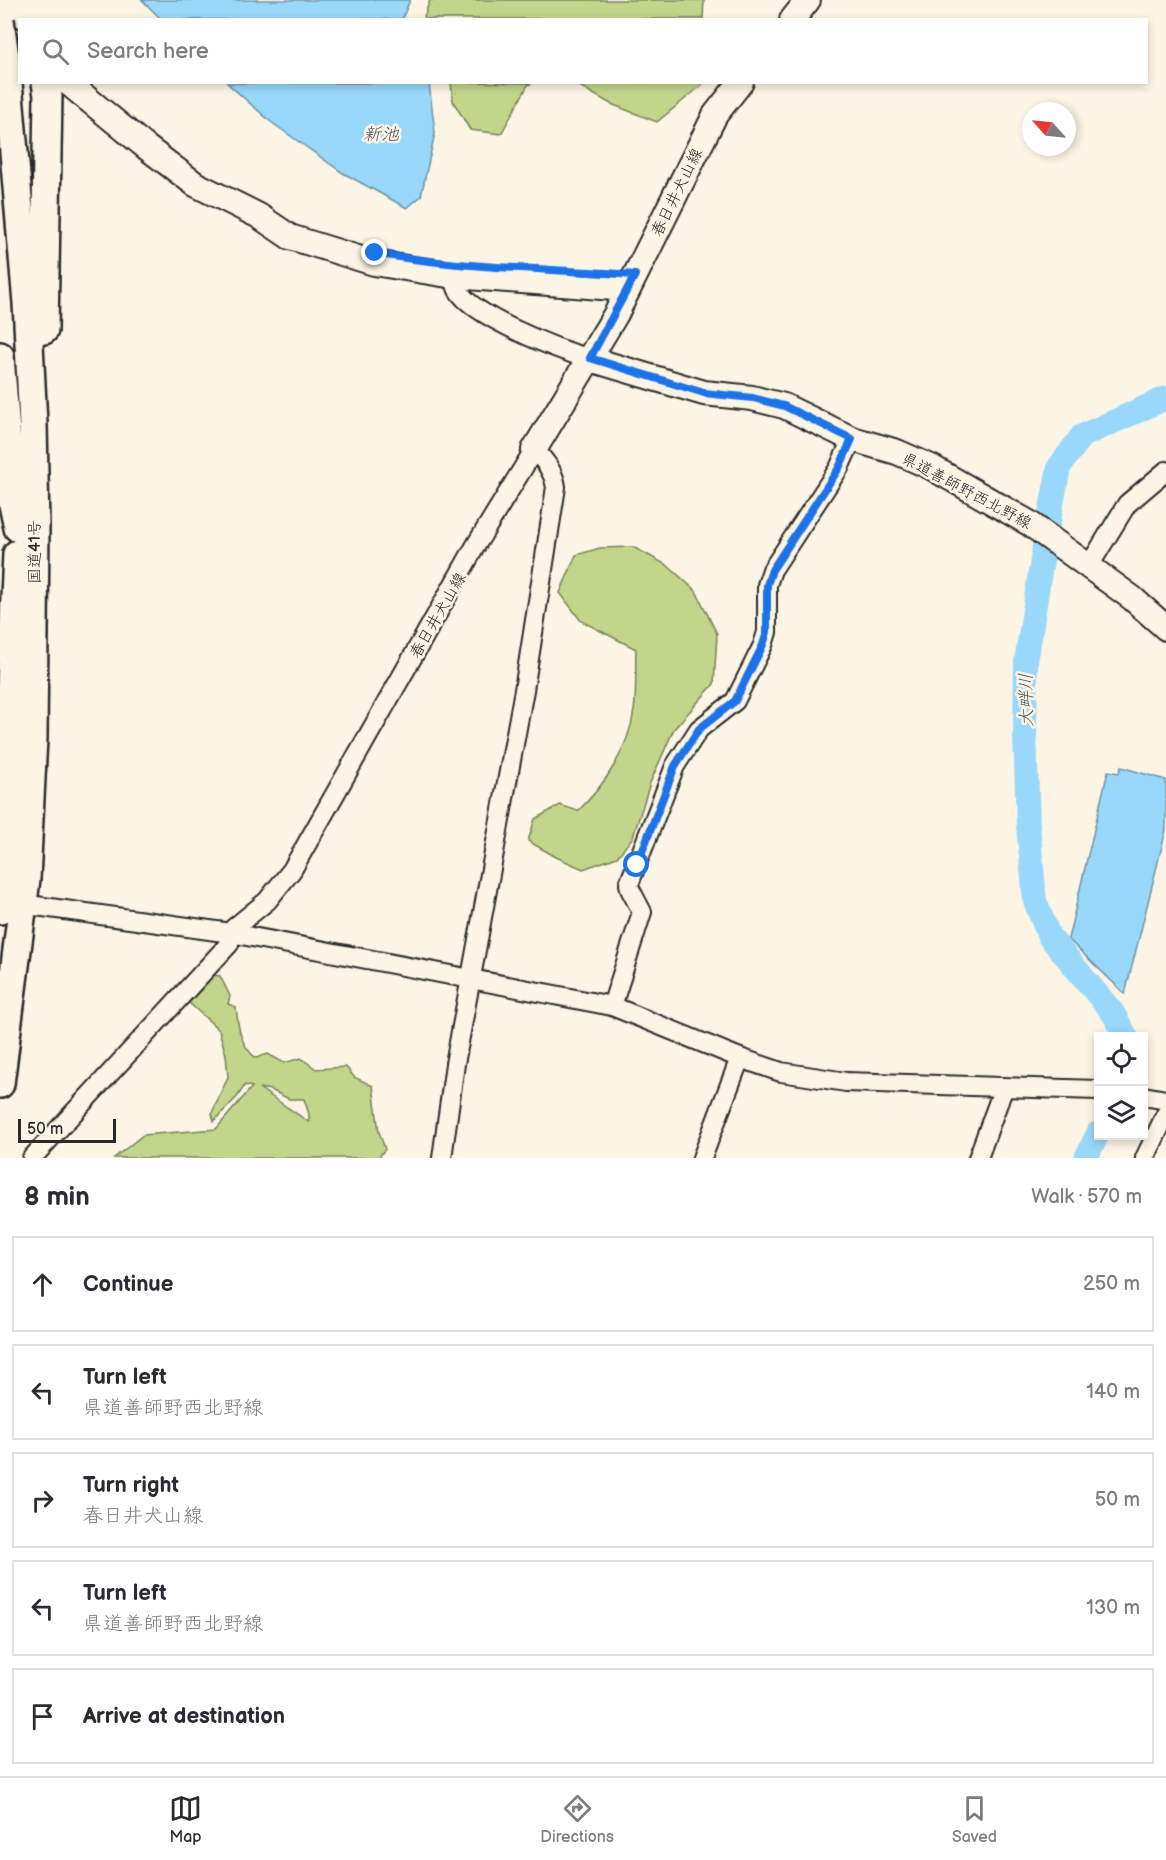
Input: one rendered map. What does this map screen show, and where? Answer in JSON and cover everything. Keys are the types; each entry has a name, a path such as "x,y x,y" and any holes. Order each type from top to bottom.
{"highway":[{"name":"国道41号","path":"0,20 8,71 27,303 35,525 33,738 26,879 6,904"},
{"path":"33,738 44,677 46,84"},
{"name":"国道41号","path":"0,187 14,367 18,528 0,1084"},
{"path":"0,356 11,495 18,528"}],"main road":[{"path":"794,18 808,0"},
{"path":"0,31 18,44"},
{"path":"69,84 195,184 259,216 290,237 374,263 454,276 632,282"},
{"name":"春日井犬山線","path":"534,450 590,358 632,282 715,115 739,84"},
{"path":"290,237 397,257 632,282"},
{"name":"県道善師野西北野線","path":"590,358 704,393 753,398 784,406 852,439 897,452 930,467 1029,523 1132,598 1166,626"}],"street":[{"name":"県道善師野西北野線","path":"454,276 458,290 472,304 490,315 546,344 590,358"},
{"path":"612,1006 642,912 630,889 630,884 675,766 699,729 735,701 767,632 767,585 772,570 839,468 852,439"},
{"path":"442,1158 455,1064 524,690 556,488 549,466 534,450"},
{"name":"春日井犬山線","path":"32,1158 229,944 234,928 267,901 292,870 470,555 534,450"},
{"path":"1089,566 1127,504 1166,471"},
{"path":"6,904 231,933 612,1006 740,1058 781,1072 846,1082 1094,1090"},
{"path":"702,1158 740,1058"},
{"path":"978,1158 1004,1087"},
{"path":"1148,1097 1166,1100"},
{"path":"1145,1158 1166,1114"}],"green space":[{"path":"430,0 704,0 703,18 424,17"},
{"path":"451,84 530,84 501,134 470,130 453,101"},
{"path":"576,84 702,84 657,122 611,104"},
{"path":"633,547 667,565 696,591 717,634 714,684 674,729 650,783 633,837 617,857 583,869 528,841 535,819 560,805 578,811 597,790 614,765 627,738 634,710 636,649 581,621 560,593 576,555 600,548"},
{"path":"212,975 220,976 230,996 228,1004 236,1007 243,1041 256,1058 268,1054 284,1063 301,1058 316,1069 346,1067 354,1077 373,1086 379,1132 385,1149 378,1158 114,1158 143,1135 216,1129 252,1087 245,1085 238,1096 214,1121 212,1113 228,1077 226,1055 219,1030 189,1003","holes":["259,1088 271,1090 289,1099 304,1099 309,1122"]}],"water":[{"path":"142,0 410,0 402,18 160,18"},
{"name":"新池","path":"228,84 429,84 435,133 421,196 407,208 343,173 271,122"},
{"path":"1121,767 1166,780 1166,830 1125,994 1068,939 1108,771 1119,773"}],"waterway":[{"name":"大畔川","path":"1124,1032 1113,1013 1049,936 1035,901 1028,825 1025,733 1026,662 1059,467 1082,436 1166,398"},
{"name":"大畔川","path":"1086,1158 1095,1140"}],"route":[{"path":"375,253 495,267 635,275 616,314 590,358 704,393 753,398 784,406 852,439 839,468 825,491 772,570 767,585 767,632 763,645 735,701 699,729 675,766 637,865"}]}
